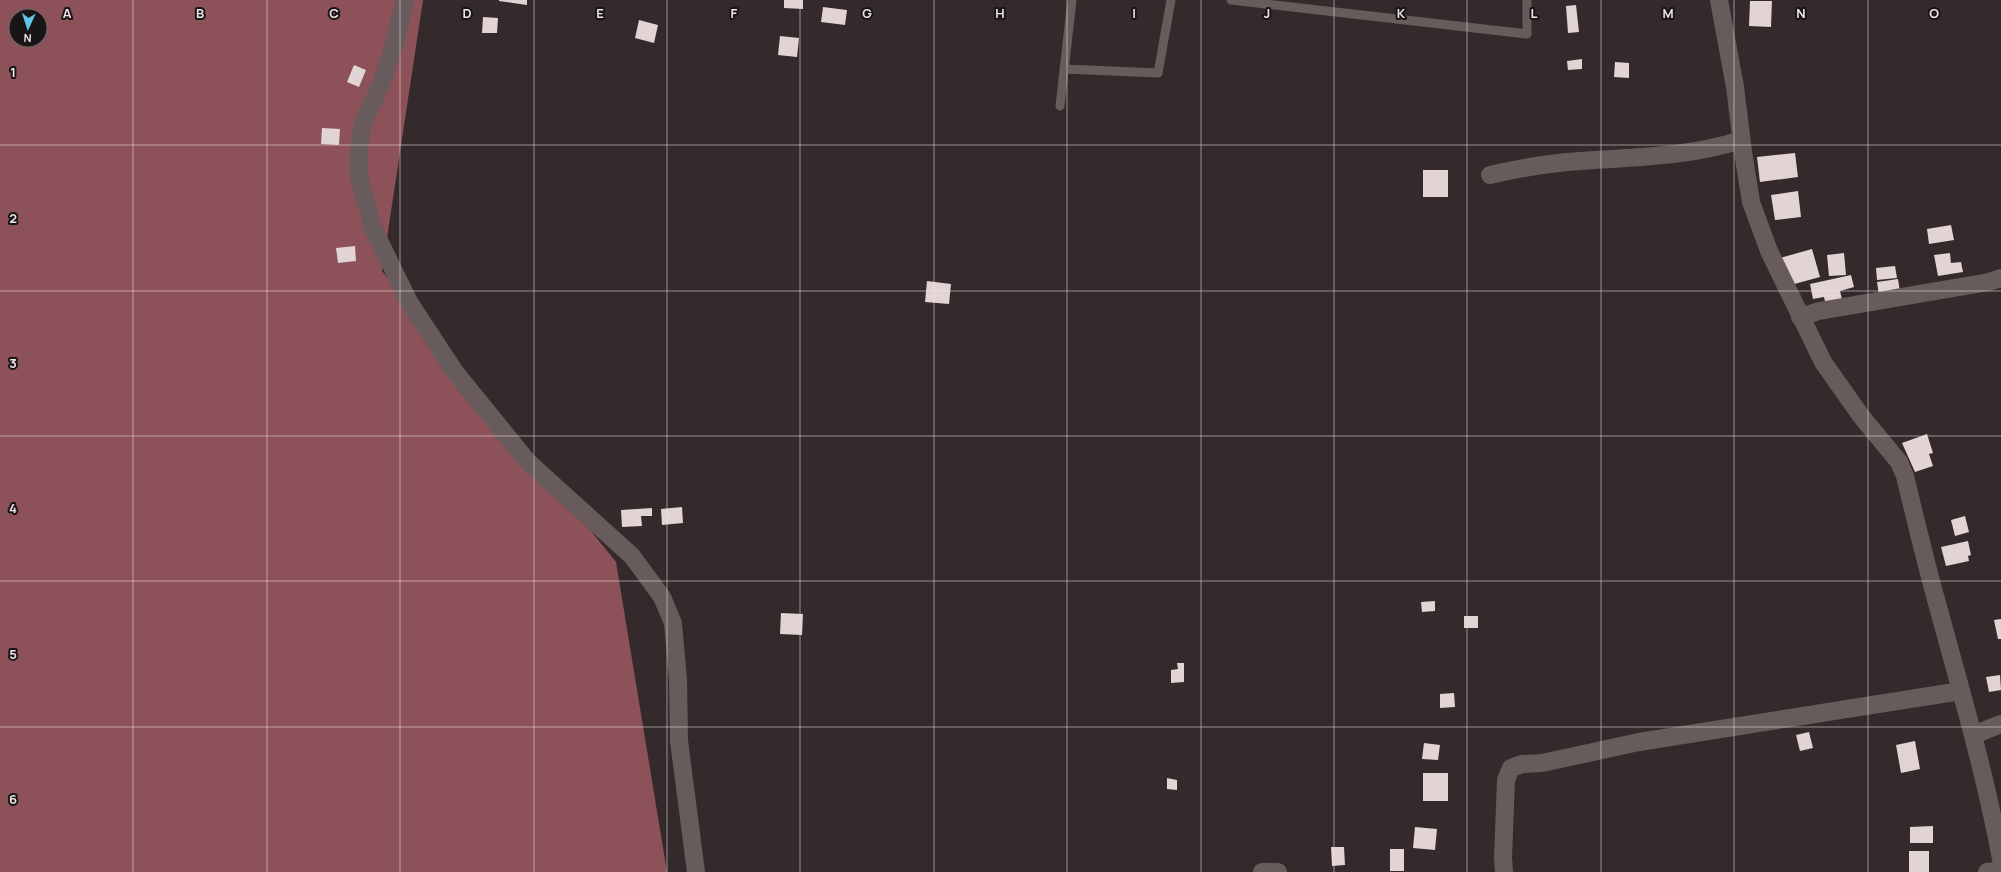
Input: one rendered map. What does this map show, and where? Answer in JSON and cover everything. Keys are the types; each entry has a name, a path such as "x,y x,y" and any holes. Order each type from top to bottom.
{"street":[{"path":"405,0 395,42 363,124 359,148 359,177 373,228 409,302 455,372 528,462 632,556 662,597 673,623 678,680 679,741 696,872"},
{"path":"1719,0 1735,87 1734,142 1751,202 1769,251 1823,362 1861,416 1899,462 1905,476 1936,602 1952,694 1973,735 1995,827 1996,868"},
{"path":"1490,175 1522,167 1579,161 1662,157 1734,142"},
{"path":"1800,317 1827,310 1989,282 2001,278"},
{"path":"1504,872 1503,858 1506,780 1511,768 1522,764 1542,763 1639,742 1952,694"},
{"path":"1973,735 2001,724"},
{"path":"1262,872 1278,872"}],"lane":[{"path":"1060,106 1072,0"},
{"path":"1064,69 1158,73 1171,0"},
{"path":"1231,0 1527,34 1527,0"}],"shaded area":[{"path":"0,0 423,0 382,271 616,562 667,872 0,872"}],"building":[{"path":"527,0 527,5 499,1"},
{"path":"784,0 803,0 803,9 784,8"},
{"path":"1750,1 1772,1 1771,27 1749,26"},
{"path":"1576,5 1579,32 1568,33 1566,6"},
{"path":"823,7 847,10 845,25 821,22"},
{"path":"483,17 498,18 497,33 482,33"},
{"path":"639,20 658,25 654,43 635,38"},
{"path":"780,36 799,38 797,57 778,55"},
{"path":"1582,59 1582,69 1568,70 1567,61"},
{"path":"1615,62 1629,63 1629,78 1614,77"},
{"path":"354,65 366,70 359,87 347,82"},
{"path":"322,128 340,129 339,145 321,144"},
{"path":"1795,153 1798,177 1760,182 1757,157"},
{"path":"1423,170 1448,170 1448,197 1423,197"},
{"path":"1798,191 1801,217 1775,220 1771,195"},
{"path":"1951,225 1954,240 1929,244 1927,229"},
{"path":"355,246 356,261 338,263 336,248"},
{"path":"1812,249 1820,277 1787,286 1780,258"},
{"path":"1844,253 1846,275 1829,276 1827,255"},
{"path":"1950,253 1951,263 1961,262 1963,272 1938,276 1934,255"},
{"path":"1895,266 1897,278 1877,280 1876,268"},
{"path":"1851,275 1854,287 1840,291 1843,303 1826,306 1824,297 1813,299 1810,284"},
{"path":"1898,279 1900,292 1879,295 1877,282"},
{"path":"927,281 951,284 949,304 925,302"},
{"path":"1927,434 1933,453 1929,454 1933,466 1915,472 1902,443"},
{"path":"682,507 683,523 662,525 661,509"},
{"path":"652,508 652,516 641,516 642,526 622,527 621,510"},
{"path":"1965,516 1969,532 1955,536 1951,520"},
{"path":"1968,541 1971,555 1968,556 1969,561 1946,566 1941,547"},
{"path":"1435,601 1435,611 1422,612 1421,602"},
{"path":"781,613 803,614 802,635 780,634"},
{"path":"1464,616 1478,616 1478,628 1464,628"},
{"path":"2001,619 2001,639 1998,639 1994,620"},
{"path":"1177,663 1184,663 1184,682 1171,683 1171,670 1178,669"},
{"path":"2000,675 2001,690 1989,692 1986,677"},
{"path":"1454,693 1455,707 1440,708 1440,694"},
{"path":"1809,732 1813,748 1800,751 1796,735"},
{"path":"1915,741 1920,769 1901,773 1896,745"},
{"path":"1424,743 1440,745 1438,760 1422,759"},
{"path":"1423,773 1448,773 1448,801 1423,801"},
{"path":"1167,778 1177,780 1177,790 1167,789"},
{"path":"1933,826 1933,843 1910,843 1910,827"},
{"path":"1415,827 1437,829 1435,850 1413,848"},
{"path":"1331,847 1344,847 1345,865 1332,866"},
{"path":"1390,849 1404,849 1404,871 1390,871"},
{"path":"1909,851 1929,851 1929,872 1909,872"}]}
